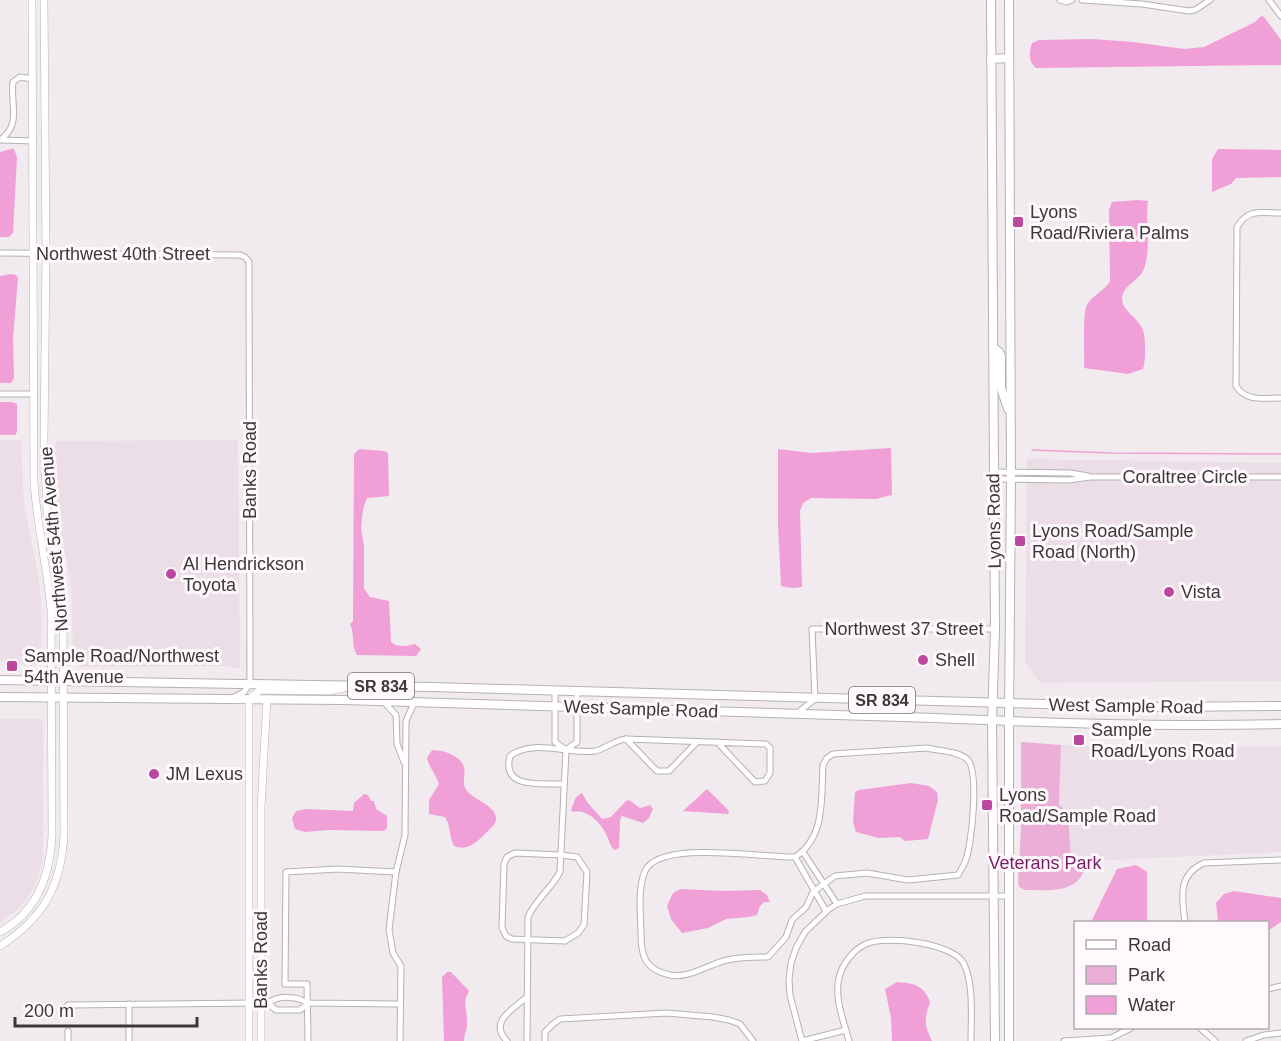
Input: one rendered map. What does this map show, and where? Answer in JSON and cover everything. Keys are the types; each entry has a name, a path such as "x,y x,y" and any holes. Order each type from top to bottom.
{"main road":[{"name":"Lyons Road","path":"991,0 995,1041"},
{"name":"Lyons Road","path":"1009,0 1011,418 1009,1041"},
{"path":"991,58 1009,58"},
{"path":"993,347 1001,356 1001,388 1011,418"},
{"name":"West Sample Road","path":"0,680 250,683 1156,707 1281,706"},
{"name":"West Sample Road","path":"0,697 415,701 1009,722 1204,726 1281,724"}],"street":[{"name":"Northwest 54th Avenue","path":"0,932 22,916 43,885 48,870 52,836 51,610 36,514 32,0"},
{"name":"Northwest 54th Avenue","path":"0,946 29,925 42,910 53,890 59,872 64,835 63,611 61,578 46,502 44,0"},
{"path":"1060,0 1067,2 1072,0"},
{"path":"1082,0 1142,4 1189,11 1195,10 1210,0"},
{"path":"1269,0 1281,16"},
{"path":"32,18 44,18"},
{"path":"33,141 0,140 8,135 12,127 13,82 20,77 33,78 39,84 45,99"},
{"path":"1281,213 1252,213 1242,218 1237,227 1236,386 1240,394 1248,398 1281,398"},
{"name":"Northwest 40th Street","path":"0,253 240,255 246,257"},
{"name":"Banks Road","path":"246,257 249,262 250,683"},
{"path":"0,394 44,394"},
{"name":"Coraltree Circle","path":"993,476 1071,472 1090,477 1281,477"},
{"name":"Northwest 37 Street","path":"815,699 812,629 995,629"},
{"path":"227,700 241,694 250,683"},
{"path":"249,699 260,690 330,691 352,686"},
{"path":"555,691 555,742 566,750"},
{"path":"566,750 577,742 577,692"},
{"name":"Banks Road","path":"249,699 249,1041"},
{"name":"Banks Road","path":"261,1041 265,1003 261,808 267,699"},
{"path":"795,715 815,699"},
{"path":"383,701 396,715 397,744 405,764"},
{"path":"400,1041 401,966 393,953 389,930 396,872 405,835 406,720 415,701"},
{"path":"626,739 657,771 669,771 697,741"},
{"path":"564,784 519,782 510,775 507,766 510,756 525,748 594,751 618,740 626,739 697,741 766,744 770,748 770,773 765,781 755,782 717,742"},
{"path":"927,748 958,755 967,760 973,769 972,822 965,862 958,875 908,880 854,873 834,876 815,890 806,907 792,920 786,937 768,957 738,957 688,974 670,975 647,963 641,952 642,885 645,872 650,864 660,858 680,853 795,857 803,852 812,841 820,820 823,765 826,758 833,754 927,748"},
{"path":"527,1041 528,917 533,906 554,883 560,872 566,750"},
{"path":"803,852 837,904"},
{"path":"515,853 577,857 587,872 584,924 578,933 565,941 527,940 512,939 506,936 502,928 504,864 507,857 515,853"},
{"path":"795,857 826,911"},
{"path":"1185,921 1181,896 1183,883 1188,874 1197,866 1204,863 1281,860"},
{"path":"308,1041 307,984 285,984 286,872 337,869 396,872"},
{"path":"846,1029 802,1041 790,995 791,963 796,948 805,932 826,911 837,904 865,896 1009,896"},
{"path":"849,1041 838,989 839,977 846,961 858,949 869,943 898,941 933,945 958,955 965,966 970,994 971,1041"},
{"path":"507,1041 500,1031 499,1025 502,1018 527,997"},
{"path":"68,1005 265,1003 275,998 300,998 308,1003 399,1004"},
{"path":"265,1003 276,1010 300,1010 308,1003"},
{"path":"129,1004 129,1041"},
{"path":"545,1041 545,1032 560,1019 667,1012 729,1020 740,1024 753,1041"},
{"path":"1064,1041 1111,1038 1129,1029"},
{"path":"1201,1029 1215,1041"},
{"path":"68,1031 68,1041"},
{"path":"1204,1041 1206,1033"},
{"path":"1246,1041 1264,1035 1281,1033"}],"shaded area":[{"path":"0,440 21,440 24,504 41,601 41,660 33,666 0,661"},
{"path":"238,440 240,669 224,666 79,667 73,647 71,582 54,499 52,455 56,441"},
{"path":"1027,459 1281,463 1281,681 1040,683 1025,662"},
{"path":"0,719 43,719 43,860 30,894 18,909 0,923"},
{"path":"1061,745 1187,748 1281,746 1281,852 1111,860 1071,857 1068,813 1059,805"}],"green space":[{"name":"Veterans Park","path":"1021,742 1061,745 1059,805 1068,813 1071,857 1087,859 1079,879 1064,888 1025,890 1019,887"}],"water":[{"path":"1261,16 1281,40 1281,65 1036,68 1030,60 1032,43 1039,40 1092,39 1184,49 1204,47 1255,22"},
{"path":"14,149 17,157 13,233 9,237 0,237 0,152"},
{"path":"1218,149 1281,150 1281,177 1236,178 1231,184 1212,192 1212,159"},
{"path":"1148,201 1147,258 1143,271 1125,289 1122,298 1124,307 1140,324 1143,331 1145,360 1143,369 1128,374 1084,368 1085,310 1089,302 1110,281 1109,210 1112,202"},
{"path":"11,274 18,278 13,338 14,378 11,383 0,383 0,276"},
{"path":"0,402 17,404 17,432 15,435 0,435"},
{"path":"891,448 892,495 876,499 811,498 803,503 800,511 802,587 781,586 778,449 811,453"},
{"path":"359,449 388,453 389,496 367,498 363,509 361,528 364,546 364,589 370,597 389,601 391,642 400,646 415,644 421,649 416,656 357,655 354,648 350,624 353,621 354,454"},
{"path":"432,750 446,752 459,759 464,767 464,785 467,791 492,809 495,814 494,825 481,838 466,847 454,846 445,817 429,814 429,800 439,784 427,758"},
{"path":"911,783 929,786 937,792 938,800 928,839 905,841 900,837 879,838 856,832 853,822 855,792"},
{"path":"707,789 729,811 728,814 683,811"},
{"path":"582,793 602,819 611,817 629,800 640,808 650,805 653,809 649,818 643,823 622,816 619,848 614,850 603,828 596,820 582,812 571,810 576,797"},
{"path":"364,794 374,801 376,809 387,816 387,828 384,831 305,832 295,829 292,818 296,811 306,809 353,811 354,803"},
{"path":"1136,865 1147,872 1147,921 1091,921 1117,869"},
{"path":"680,889 760,890 767,895 770,902 764,902 760,906 757,915 726,919 708,928 682,933 671,919 667,906 673,893"},
{"path":"1234,891 1281,898 1281,922 1269,930 1269,921 1218,921 1216,903 1224,894"},
{"path":"447,972 451,972 469,991 465,1003 467,1024 464,1041 444,1041 442,977"},
{"path":"897,982 917,986 928,996 930,1002 926,1022 932,1041 892,1041 891,1018 885,989"}],"waterway":[{"path":"1032,450 1281,454"}],"place":[{"name":"Lyons Road/Riviera Palms","path":"1018,222"},
{"name":"Lyons Road/Sample Road (North)","path":"1020,541"},
{"name":"Al Hendrickson Toyota","path":"171,574"},
{"name":"Vista","path":"1169,592"},
{"name":"Shell","path":"923,660"},
{"name":"Sample Road/Northwest 54th Avenue","path":"12,666"},
{"name":"Sample Road/Lyons Road","path":"1079,740"},
{"name":"JM Lexus","path":"154,774"},
{"name":"Lyons Road/Sample Road","path":"987,805"}]}
